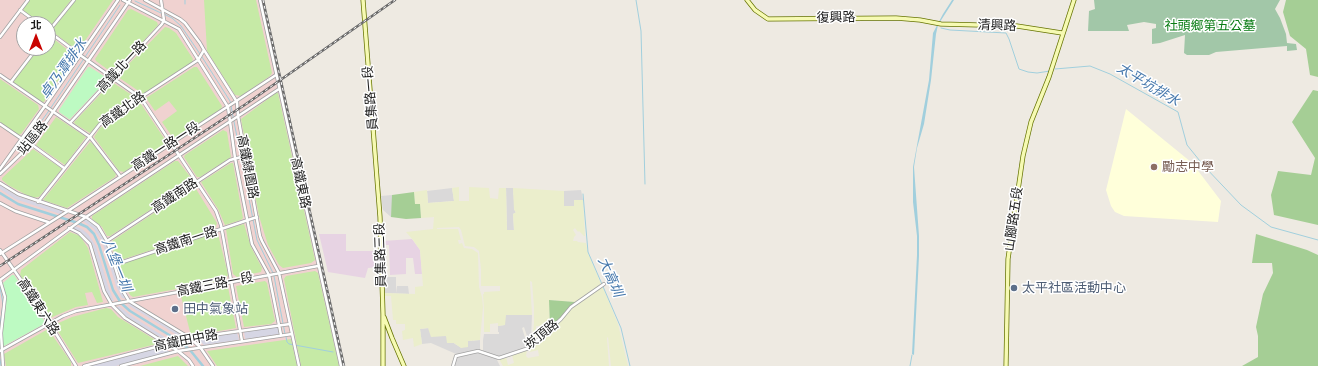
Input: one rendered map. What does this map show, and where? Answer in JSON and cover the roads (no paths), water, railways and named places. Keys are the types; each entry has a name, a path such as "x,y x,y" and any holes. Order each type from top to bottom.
{"main road":[{"name":"員集路一段","path":"363,0 379,196"},
{"name":"復興路","path":"747,0 755,10 768,19 851,17 896,18 920,20 932,23"},
{"name":"山腳路五段","path":"1006,366 1008,260 1023,156 1030,128 1052,68 1062,33 1074,0"},
{"name":"清興路","path":"932,23 1017,26 1062,33"},
{"name":"員集路三段","path":"379,196 383,314 383,366"},
{"path":"383,314 404,366"}],"street":[{"path":"0,38 28,0"},
{"path":"56,22 74,0"},
{"name":"站區路","path":"0,169 118,0"},
{"name":"高鐵綠園路","path":"123,0 129,1 179,29 228,107 229,122 252,244 269,275 281,335"},
{"name":"高鐵綠園路","path":"144,0 180,19 200,43 237,102 245,156 262,240 279,273 299,366"},
{"path":"161,0 164,20"},
{"name":"高鐵東路","path":"260,0 341,366"},
{"name":"站區路","path":"0,174 31,144 129,1"},
{"path":"20,10 28,16"},
{"name":"高鐵北一路","path":"70,123 162,24 164,20"},
{"path":"56,38 141,98 216,211 222,229 242,341"},
{"name":"高鐵北路","path":"38,202 100,124 198,60 204,50"},
{"path":"11,82 31,56"},
{"name":"高鐵一路一段","path":"1,252 68,211 120,176 237,102 276,75"},
{"path":"0,76 11,82 90,137 120,176"},
{"path":"3,366 1,333 5,297 0,280 69,228 279,89"},
{"path":"0,124 22,139"},
{"path":"31,144 64,168"},
{"name":"高鐵南路","path":"107,241 230,160 245,156"},
{"path":"0,183 18,194 38,202 86,217 98,226 107,241 123,291 129,301 190,338 200,347 213,366"},
{"path":"0,203 15,211 48,222"},
{"name":"高鐵南一路","path":"114,264 257,217"},
{"path":"69,228 79,233 90,244 104,291 112,304 125,318 178,351 189,360 193,366"},
{"name":"高鐵東六路","path":"1,252 50,324 76,366"},
{"name":"高鐵三路一段","path":"1,351 63,316 76,311 318,266"},
{"name":"崁頂路","path":"453,366 456,356 460,355 478,351 499,358 529,348 571,308 604,284"},
{"name":"高鐵田中路","path":"84,366 190,338 290,324"},
{"name":"高鐵田中路","path":"121,366 178,351 292,334"}],"water":[{"path":"952,0 954,0 938,25 924,124 917,148 914,167 919,256 914,355 912,354 917,236 913,202 913,167 929,80 933,33"}],"waterway":[{"path":"636,0 641,31 645,184"},
{"path":"135,1 161,13"},
{"name":"卓乃潭排水","path":"25,144 120,5"},
{"path":"164,14 172,18 181,26 200,54"},
{"name":"太平坑排水","path":"941,28 950,30 1006,33 1019,69 1037,73 1050,71"},
{"path":"202,57 230,101 257,240 273,273"},
{"name":"太平坑排水","path":"1055,69 1090,66 1110,74 1178,112 1187,145 1204,166 1241,205 1271,227 1318,240"},
{"name":"八堡一圳","path":"0,193 18,204 87,227 94,234 99,245 113,290 121,303 130,311 179,341 190,350 203,366"},
{"name":"大高圳","path":"583,194 588,252 621,328 630,366"},
{"path":"274,276 285,334"},
{"path":"0,287 3,304 0,324"},
{"path":"286,337 289,344 333,352"},
{"path":"910,366 912,355"},
{"path":"0,359 1,366"}],"railway":[{"path":"263,0 344,366"},
{"path":"0,266 246,104 395,0"}],"place":[{"name":"勵志中學","path":"1154,167"},
{"name":"太平社區活動中心","path":"1014,288"},
{"name":"田中氣象站","path":"175,309"}],"park label":[{"name":"社頭鄉第五公墓","path":"1210,26"}]}
